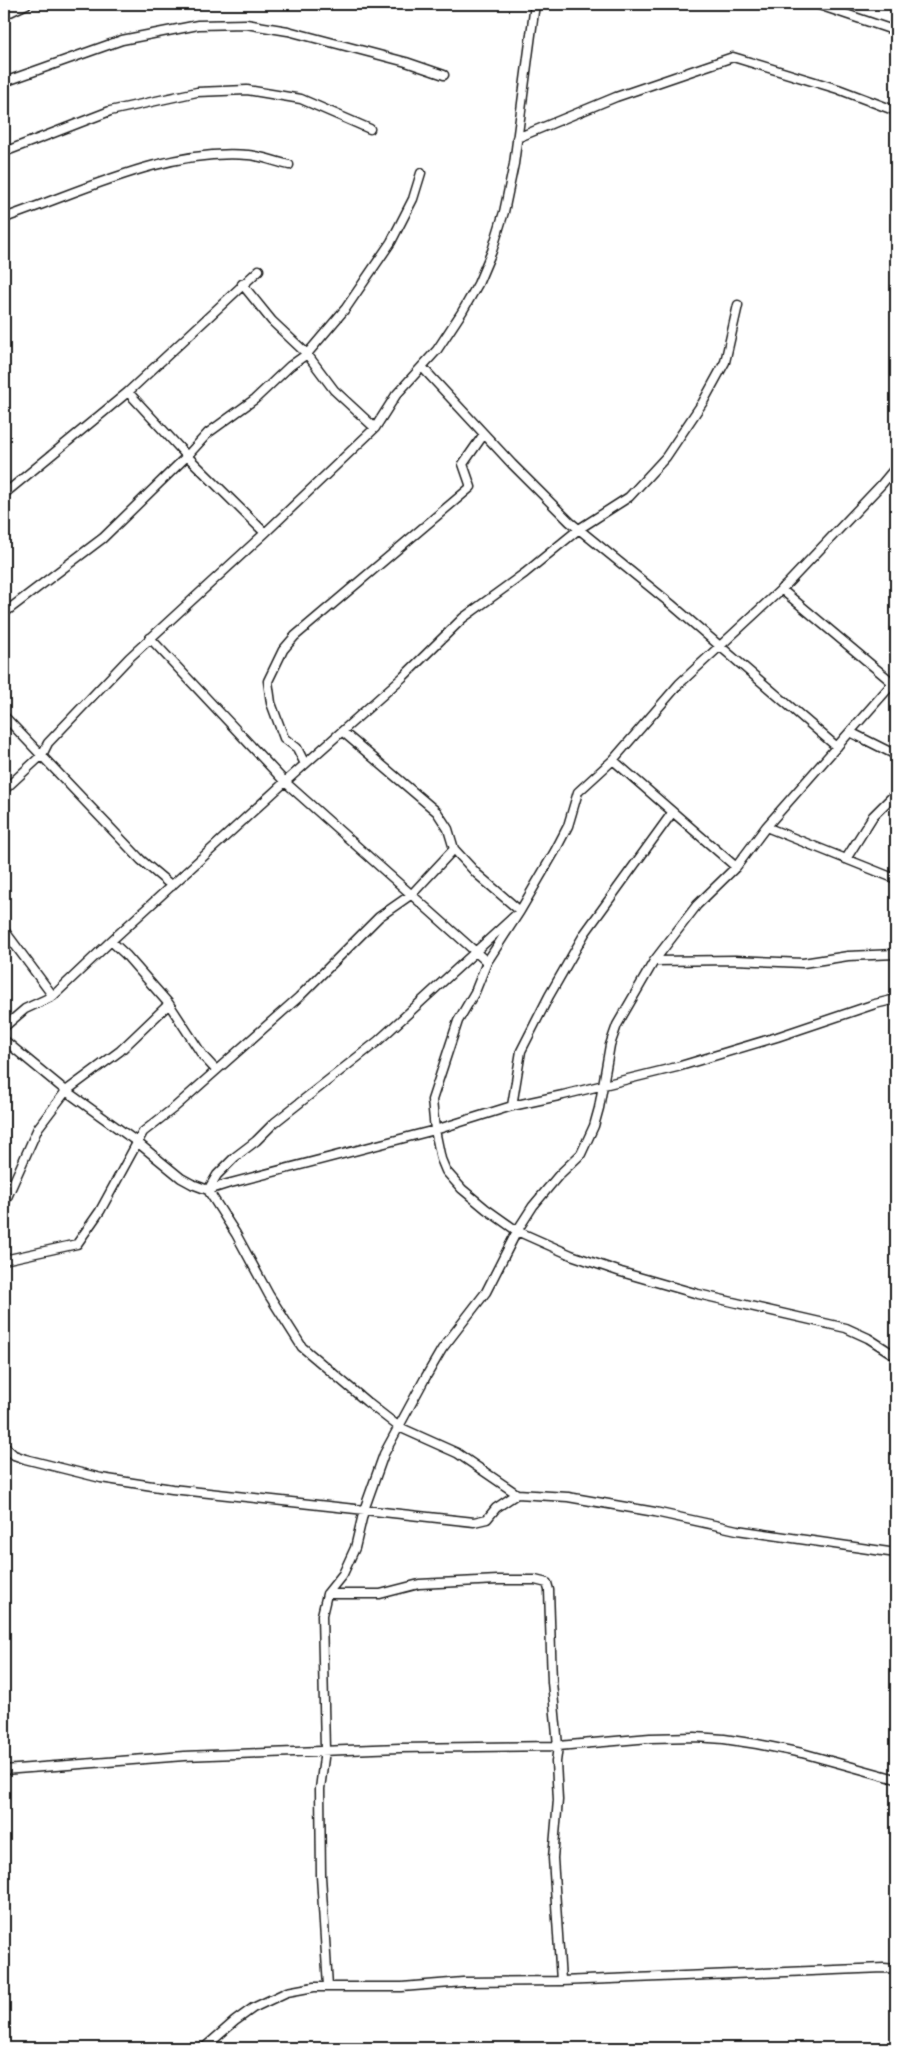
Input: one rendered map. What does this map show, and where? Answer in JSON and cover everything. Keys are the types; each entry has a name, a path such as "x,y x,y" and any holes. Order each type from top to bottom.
{"street":[{"path":"4,15 28,4"},
{"path":"4,790 42,755 48,743 129,658 265,533 375,428 396,395 437,350 478,284 492,251 504,212 517,138 535,4"},
{"path":"816,4 896,31"},
{"path":"4,82 122,40 198,25 246,24 288,30 406,62 444,75"},
{"path":"517,138 616,97 733,57 838,89 896,111"},
{"path":"4,152 110,111 196,92 247,90 301,99 370,129"},
{"path":"4,218 143,168 204,155 250,155 289,166"},
{"path":"4,612 103,538 208,433 255,399 290,366 307,354 346,308 391,242 413,199 421,173"},
{"path":"4,494 128,392 259,270"},
{"path":"242,284 272,321 307,354 334,390 375,428"},
{"path":"4,1027 25,1009 53,996 285,782 403,677 463,618 525,573 579,529 629,497 666,457 703,402 725,362 738,305"},
{"path":"422,367 539,492 579,529 719,645 837,747"},
{"path":"128,392 187,456 265,533"},
{"path":"306,764 298,748 284,738 271,703 268,681 283,650 295,636 471,487 463,464 484,434"},
{"path":"894,473 781,589 679,684 613,760 578,792 568,826 520,911 487,962 475,992 458,1021 432,1100 435,1130 441,1159 446,1171 462,1189 486,1209 518,1230 571,1255 622,1272 698,1294 846,1328 868,1338 896,1356"},
{"path":"328,1986 321,1876 320,1789 325,1750 322,1615 327,1594 343,1574 355,1548 364,1510 384,1454 442,1349 486,1292 518,1230 533,1206 580,1154 594,1126 604,1084 610,1045 617,1025 654,961 697,905 736,867 766,827 894,684 781,589"},
{"path":"150,638 285,782 487,962"},
{"path":"4,716 140,860 172,886"},
{"path":"343,732 438,812 448,829 454,849 477,874 520,911"},
{"path":"850,732 896,755"},
{"path":"613,760 736,867"},
{"path":"846,858 873,816 896,793"},
{"path":"512,1106 522,1051 549,996 584,933 672,813"},
{"path":"766,827 896,879"},
{"path":"4,1260 77,1244 100,1211 142,1132 175,1107 299,996 379,917 412,894 454,849"},
{"path":"208,1190 217,1175 235,1157 256,1141 274,1123 378,1041 520,911"},
{"path":"4,930 53,996"},
{"path":"111,941 170,1004 203,1056 216,1070"},
{"path":"654,961 734,960 803,962 837,957 896,954"},
{"path":"208,1190 435,1130 512,1106 676,1067 777,1037 875,1004 896,1000"},
{"path":"4,1204 38,1128 66,1091 120,1051 170,1004"},
{"path":"4,1040 66,1091 137,1142 181,1178 208,1190 236,1234 269,1295 302,1347 399,1427 457,1453 517,1494 568,1497 655,1512 737,1530 896,1554"},
{"path":"4,1446 14,1455 25,1460 101,1478 172,1489 474,1522 487,1519 496,1508 517,1494"},
{"path":"327,1594 380,1594 419,1584 498,1580 535,1580 547,1583 549,1590 552,1682 558,1746 556,1762 558,1800 552,1858 561,1981"},
{"path":"4,1770 167,1757 325,1750 558,1746 650,1738 724,1739 802,1754 896,1779"},
{"path":"204,2048 253,2008 288,1992 314,1987 402,1987 463,1982 561,1981 884,1968 896,1970"}]}
